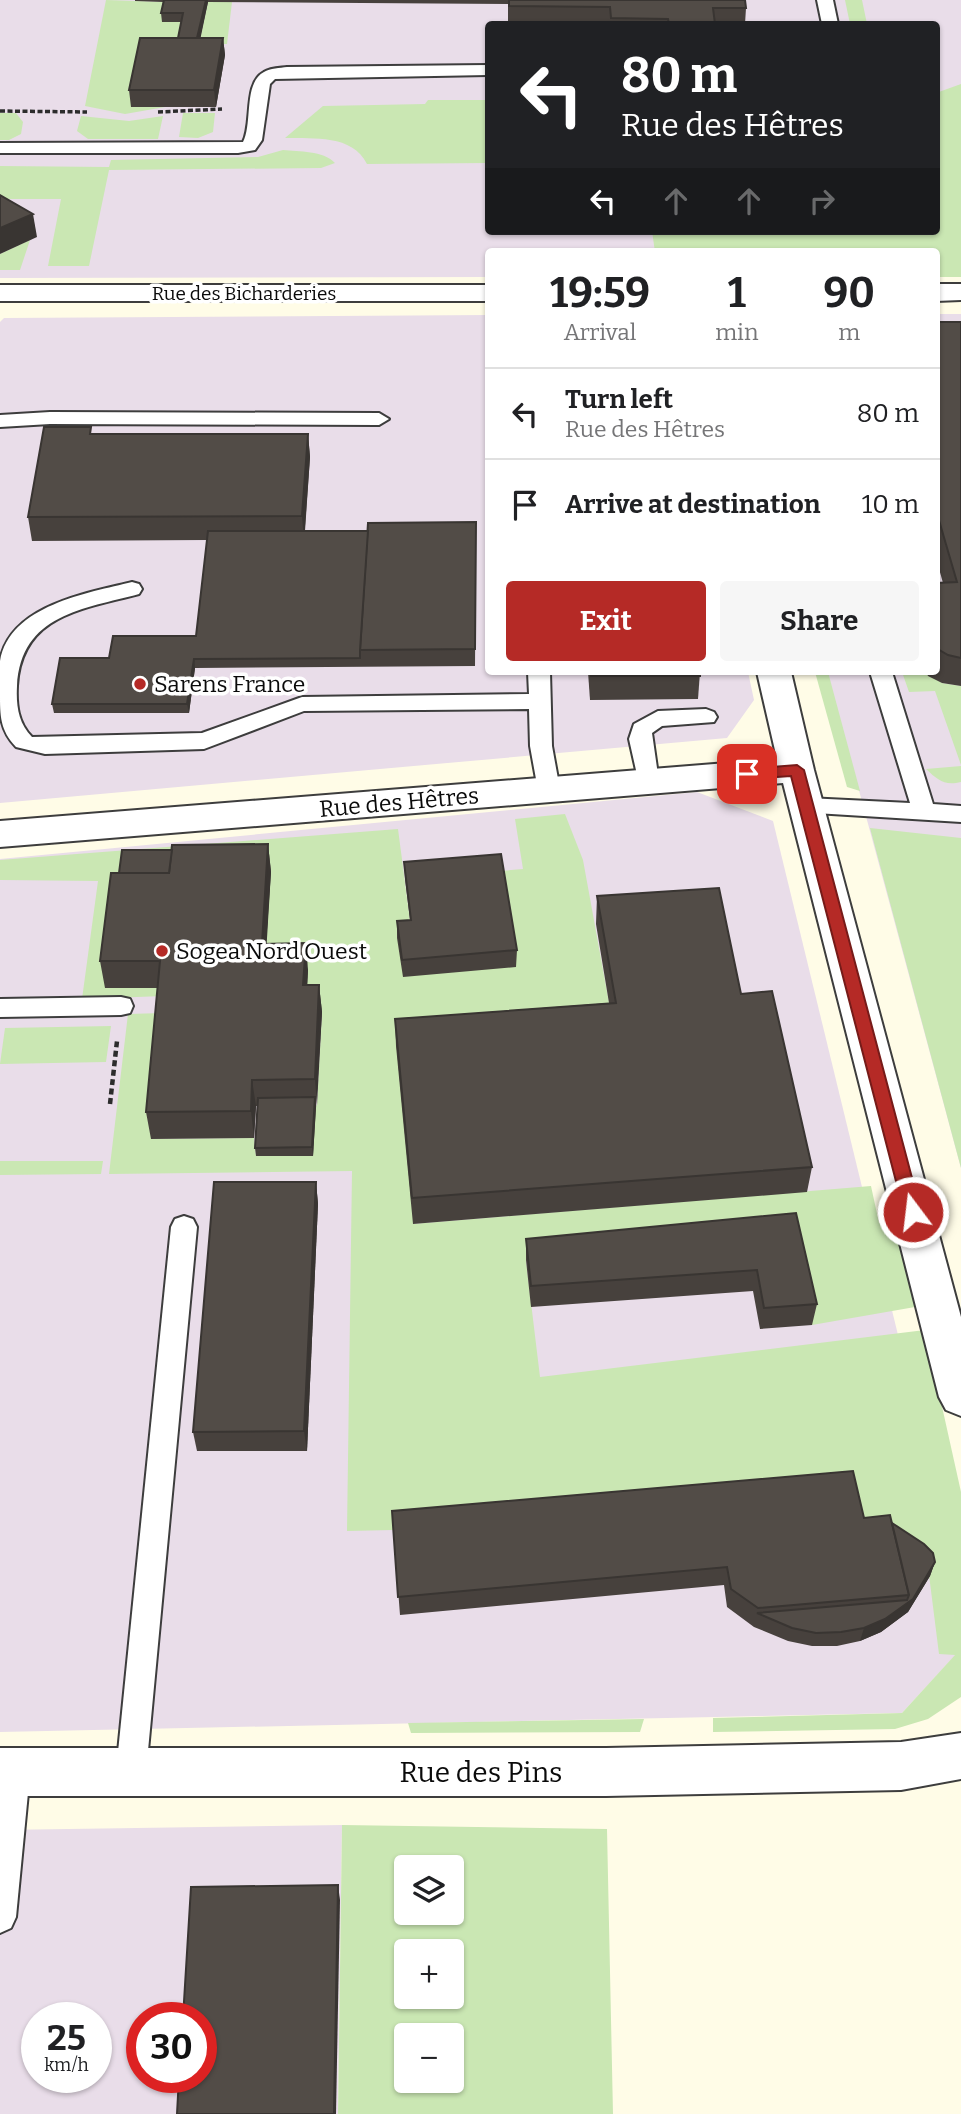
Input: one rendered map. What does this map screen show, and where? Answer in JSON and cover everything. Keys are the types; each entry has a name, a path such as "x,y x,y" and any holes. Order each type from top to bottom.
{"street":[{"path":"940,293 961,292"},
{"name":"Rue des Bicharderies","path":"0,293 485,293"},
{"path":"775,675 797,770 954,1347 961,1397"},
{"name":"Rue des Hêtres","path":"0,834 797,770"},
{"name":"Rue des Pins","path":"8,1772 606,1773 901,1766 961,1756"}],"lane":[{"path":"825,0 829,21"},
{"path":"0,148 238,148 248,146 254,140 262,82 270,75 287,72 485,70"},
{"path":"0,421 50,418 379,419"},
{"path":"132,589 83,602 46,617 20,640 0,682 3,716 13,734 23,742 45,746 204,741 302,704 540,701"},
{"path":"539,675 541,746 549,790"},
{"path":"882,675 924,813"},
{"path":"648,782 640,739 642,729 658,719 706,718"},
{"path":"807,806 961,814"},
{"path":"0,1007 121,1006"},
{"path":"131,1772 184,1227"},
{"path":"0,1917 8,1772"}],"path":[{"path":"151,114 173,110 258,108"},
{"path":"0,111 94,113"},
{"path":"110,1104 121,1006"}],"shaded area":[{"path":"0,0 961,0 961,277 940,277 940,248 485,248 485,277 0,278"},
{"path":"940,314 961,314 961,1168 828,675 940,675"},
{"path":"485,315 485,675 749,675 754,700 727,738 0,803 0,322 4,318"},
{"path":"697,792 773,821 961,1594 961,1649 902,1713 0,1732 0,859"},
{"path":"342,1825 338,2114 0,2114 0,1830"}],"green space":[{"path":"106,0 166,2 184,22 177,55 131,106 165,107 125,114 85,106"},
{"path":"845,0 862,0 866,21 849,21"},
{"path":"208,2 232,2 227,44 199,44"},
{"path":"961,84 961,277 940,277 940,248 654,248 653,235 940,235 940,92"},
{"path":"428,100 485,100 485,163 367,164 352,147 342,143 285,138 323,106 425,104"},
{"path":"0,113 16,113 23,122 21,134 9,140 0,140"},
{"path":"183,113 215,113 213,132 198,138 179,137"},
{"path":"81,116 129,121 163,116 158,139 88,139 77,131"},
{"path":"283,150 317,154 335,163 321,168 109,170 89,266 48,266 61,199 0,199 0,166 109,167 111,160 258,157"},
{"path":"30,240 20,270 0,270 0,254"},
{"path":"816,675 829,675 860,791 847,787"},
{"path":"903,675 930,675 942,683 961,686 961,765 935,691 909,692"},
{"path":"961,766 961,782 955,783 942,781 926,769"},
{"path":"565,814 583,860 614,1030 413,1224 871,1186 879,1223 893,1222 915,1307 812,1325 792,1235 526,1261 540,1377 925,1330 961,1492 961,1697 928,1719 895,1729 713,1732 713,1718 902,1713 955,1655 939,1654 928,1567 393,1530 347,1531 352,1171 109,1174 128,1014 163,1013 151,1139 254,1138 256,1156 317,1105 322,1012 165,988 164,996 82,999 98,881 0,880 0,860 398,829 412,936 501,871 523,869 515,819"},
{"path":"870,828 961,838 961,1168"},
{"path":"111,1026 106,1062 0,1064 5,1028"},
{"path":"0,1161 103,1161 101,1174 0,1175"},
{"path":"644,1719 640,1732 411,1733 408,1723"},
{"path":"342,1825 607,1829 613,2114 338,2114"}],"building":[{"path":"164,0 206,0 197,38 178,38 183,13 161,13"},
{"path":"509,0 745,0 746,8 713,8 715,21 668,21 611,18 610,7 509,6"},
{"path":"140,38 223,38 214,90 129,90"},
{"path":"0,195 33,214 0,228"},
{"path":"940,322 961,322 961,658 940,650 940,583 957,582 940,524"},
{"path":"44,427 91,427 90,434 308,434 302,516 28,517"},
{"path":"476,522 475,649 360,650 368,523"},
{"path":"208,531 368,531 360,658 194,659 187,704 52,704 60,658 109,658 113,636 196,636"},
{"path":"591,675 700,675 700,676"},
{"path":"268,844 262,944 306,943 303,985 319,985 315,1079 252,1080 251,1111 146,1112 160,961 100,961 111,873 169,873 172,845"},
{"path":"122,850 172,850 169,873 119,873"},
{"path":"501,854 517,950 402,960 397,921 411,920 404,862"},
{"path":"719,888 741,994 772,991 812,1167 412,1198 395,1019 616,1003 597,896"},
{"path":"315,1097 312,1147 255,1148 258,1098"},
{"path":"214,1182 316,1182 304,1431 193,1432"},
{"path":"796,1213 817,1304 764,1308 757,1270 531,1286 526,1239"},
{"path":"853,1471 864,1518 890,1515 909,1595 758,1608 731,1589 727,1567 398,1597 392,1511"},
{"path":"892,1523 924,1544 933,1553 935,1562 913,1599 885,1619 864,1628 816,1633 792,1628 757,1613 907,1600 909,1595"},
{"path":"338,1885 334,2114 177,2114 178,2093 217,2093 217,2002 184,2002 191,1887"}],"place":[{"name":"Sarens France","path":"140,684"},
{"name":"Sogea Nord Ouest","path":"162,951"}],"route":[{"path":"747,774 797,770 913,1212"}]}
